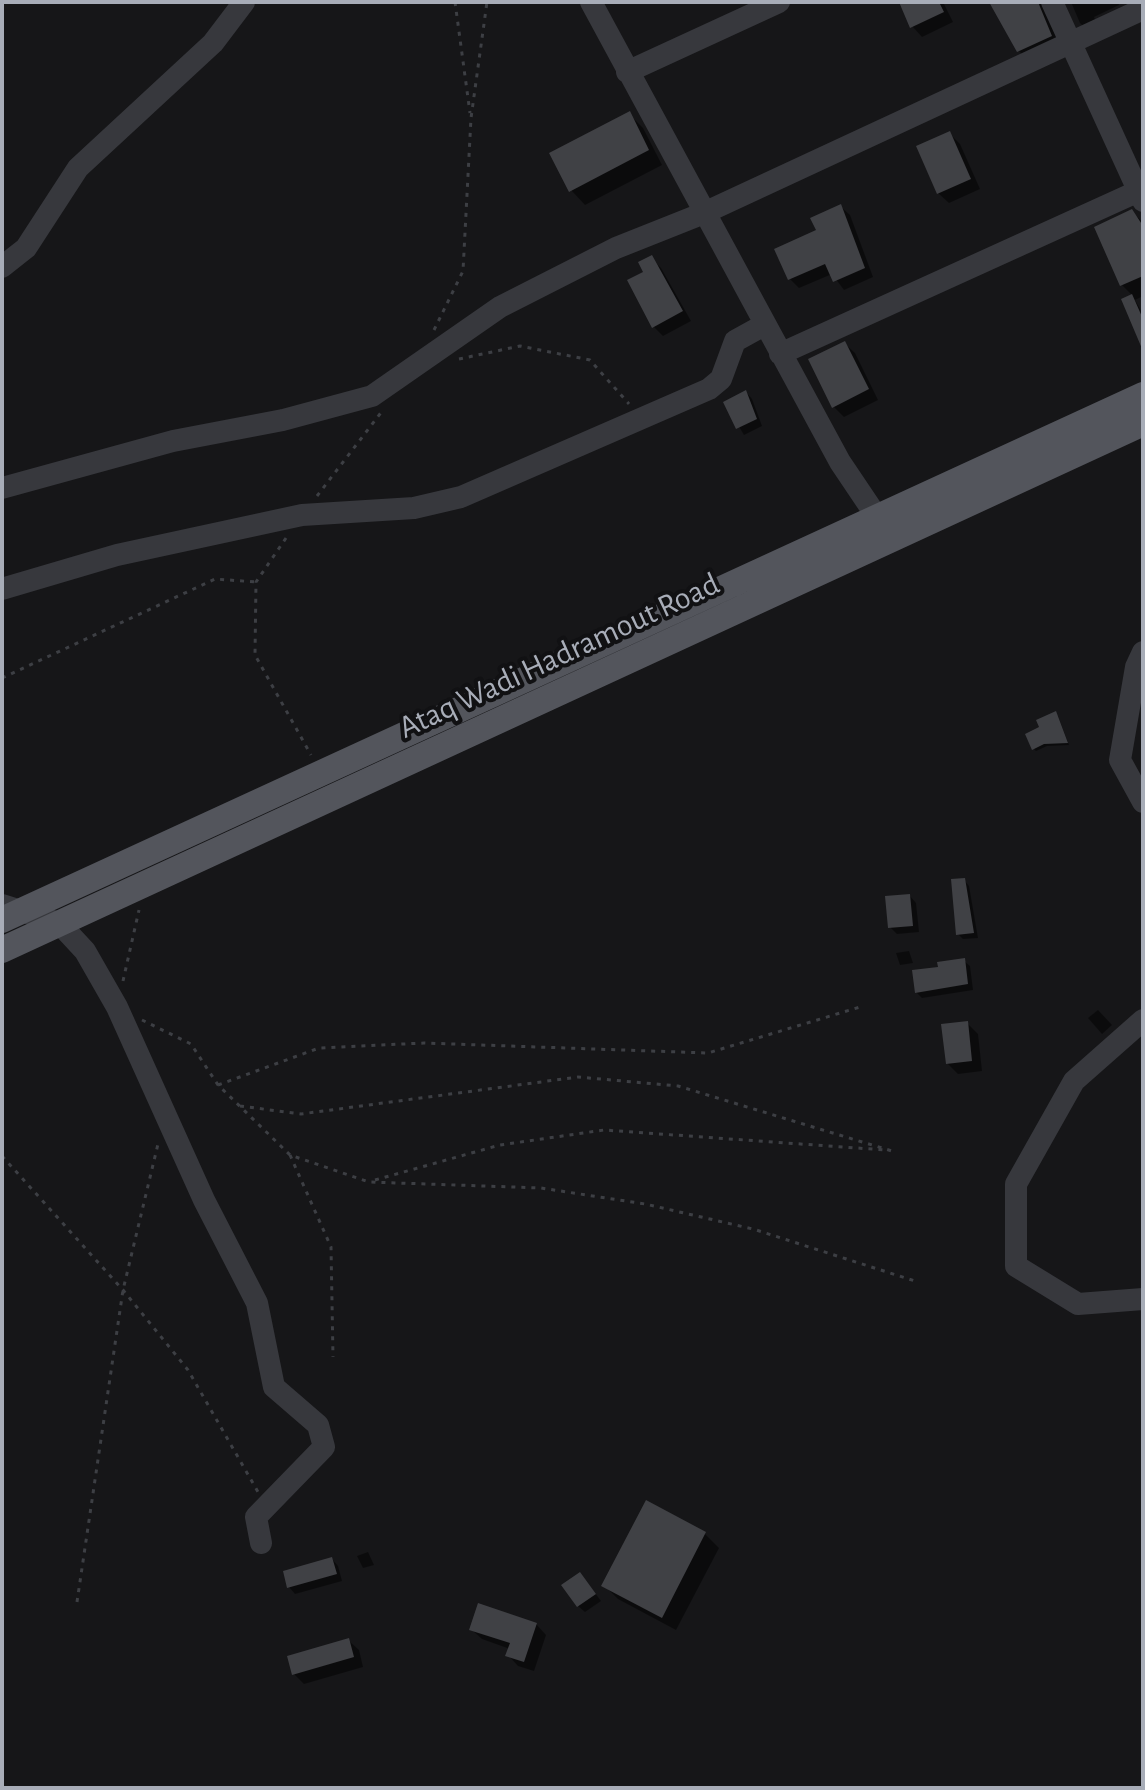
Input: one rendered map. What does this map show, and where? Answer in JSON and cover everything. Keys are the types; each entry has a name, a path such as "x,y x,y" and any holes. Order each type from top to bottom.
{"main road":[{"name":"Ataq Wadi Hadramout Road","path":"8,912 1143,395"},
{"name":"Ataq Wadi Hadramout Road","path":"2,950 1143,423"}],"street":[{"path":"2,267 26,248 78,168 213,43 244,2"},
{"path":"591,2 780,354 840,462 877,517"},
{"path":"627,72 779,2"},
{"path":"780,354 1141,194 1052,2"},
{"path":"2,488 173,441 283,420 372,396 500,307 616,248 704,213 1143,9"},
{"path":"2,589 117,555 302,515 414,508 461,497 709,389 721,379 735,341 764,325"},
{"path":"1143,652 1136,667 1120,760 1143,802"},
{"path":"8,912 59,923 85,951 117,1007 164,1117 257,1303 274,1387 318,1425 324,1447 256,1517 261,1543"},
{"path":"1143,1020 1074,1081 1016,1184 1016,1266 1078,1304 1143,1299"}],"path":[{"path":"455,2 471,118"},
{"path":"445,362 520,346 590,360 642,418"},
{"path":"2,678 215,579 256,582"},
{"path":"145,883 117,1007 191,1044 218,1085 290,1155 331,1247 333,1357"},
{"path":"218,1085 319,1048 424,1043 708,1053 860,1007"},
{"path":"240,1106 301,1114 578,1077 678,1086 892,1151 604,1130 500,1145 369,1182"},
{"path":"77,1602 123,1290 164,1117"},
{"path":"290,1155 369,1182 541,1188 645,1204 753,1229 915,1281"},
{"path":"2,1156 123,1290 188,1370 267,1507"}],"building":[{"path":"899,2 939,2 944,12 910,28"},
{"path":"989,2 1038,2 1052,36 1017,52"},
{"path":"630,111 649,150 569,192 549,153"},
{"path":"950,131 971,179 937,194 916,146"},
{"path":"841,204 865,268 833,282 825,264 788,280 774,249 816,230 810,218"},
{"path":"1132,209 1143,226 1143,276 1120,286 1094,227"},
{"path":"652,255 683,311 652,328 627,280 643,272 638,262"},
{"path":"1132,294 1143,319 1143,351 1121,299"},
{"path":"845,341 869,389 832,408 808,359"},
{"path":"746,390 757,419 736,429 723,402"},
{"path":"1056,711 1068,743 1044,744 1032,750 1025,734 1039,727 1036,720"},
{"path":"965,878 974,933 956,935 951,879"},
{"path":"910,894 913,926 888,928 885,896"},
{"path":"965,958 968,984 915,993 912,970 938,967 937,962"},
{"path":"968,1021 972,1061 946,1064 941,1024"},
{"path":"646,1500 706,1532 662,1618 601,1586"},
{"path":"332,1557 337,1574 287,1588 283,1571"},
{"path":"580,1572 596,1594 577,1607 561,1585"},
{"path":"478,1603 537,1623 524,1662 505,1656 510,1643 469,1630"},
{"path":"349,1638 354,1657 292,1675 287,1656"}]}
